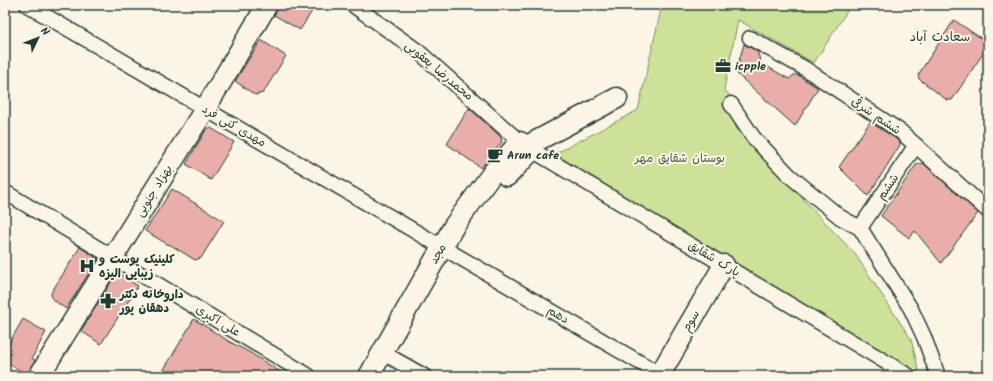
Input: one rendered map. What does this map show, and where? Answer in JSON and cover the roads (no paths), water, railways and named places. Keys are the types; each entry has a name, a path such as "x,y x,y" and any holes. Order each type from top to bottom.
{"street":[{"name":"مهدی کنی فرد","path":"27,5 448,251"},
{"name":"بهزاد جنوبی","path":"39,376 205,109 267,5"},
{"name":"محمدرضا یعقوبی","path":"353,5 419,52 526,146"},
{"name":"ششم شرقی","path":"750,38 804,68 881,118 916,145 988,211"},
{"name":"مجد","path":"369,376 387,355 448,251 516,166 526,146 617,98"},
{"path":"731,104 753,137 790,176 840,217 860,228 911,309 924,337 938,376"},
{"name":"ششم","path":"860,228 916,145"},
{"name":"پارک شقایق","path":"526,146 909,376"},
{"name":"علی اکبری","path":"5,192 309,376"},
{"name":"دهم","path":"448,251 660,375"},
{"name":"سوم","path":"660,375 724,265"},
{"name":"مجد","path":"382,376 387,355"},
{"path":"387,355 424,376"}],"place":[{"name":"icpple","path":"723,66"},
{"name":"Arun cafe","path":"495,155"},
{"name":"کلینیک پوست و زیبایی الیزه","path":"87,266"},
{"name":"داروخانه دکتر دهقان پور","path":"108,301"}],"district":[{"name":"سعادت آباد","path":"940,37"}],"park label":[{"name":"بوستان شقایق مهر","path":"680,158"}]}
